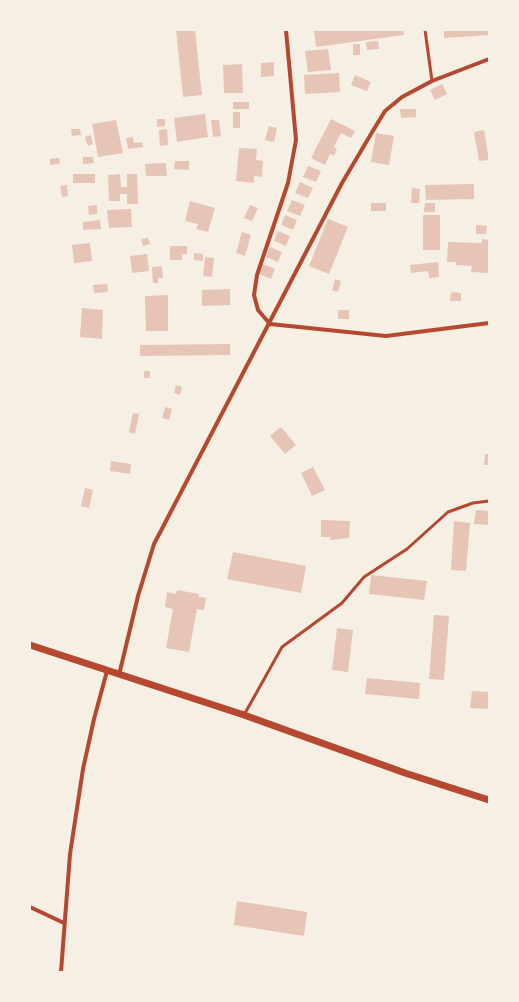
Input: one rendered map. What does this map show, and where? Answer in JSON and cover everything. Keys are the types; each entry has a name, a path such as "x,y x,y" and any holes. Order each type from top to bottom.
{"street":[{"path":"286,30 296,140 288,183 257,275 254,295 258,310 270,324 386,336 489,323"},
{"path":"118,675 138,596 154,544 182,487 270,324 342,183 385,111 402,97 432,81 489,59"},
{"path":"30,645 244,715 405,773 489,800"},
{"path":"61,972 70,854 83,769 94,719 107,671"},
{"path":"30,907 64,923"}],"lane":[{"path":"425,30 432,81"},
{"path":"244,715 282,647 342,604 364,577 407,549 448,512 473,503 489,501"}],"building":[{"path":"176,30 195,30 202,95 183,97"},
{"path":"314,30 403,30 404,35 316,47"},
{"path":"444,30 489,30 489,35 444,38"},
{"path":"378,41 379,49 367,50 366,42"},
{"path":"353,44 360,44 360,55 353,55"},
{"path":"328,49 331,70 308,72 305,51"},
{"path":"274,62 274,76 261,77 261,63"},
{"path":"242,64 243,93 224,93 223,65"},
{"path":"339,73 340,92 305,94 304,75"},
{"path":"355,75 371,82 367,91 351,85"},
{"path":"442,84 447,94 435,100 430,90"},
{"path":"233,102 249,102 249,109 233,109"},
{"path":"400,109 416,109 416,117 401,118"},
{"path":"233,112 240,112 240,128 233,128"},
{"path":"205,114 208,137 177,142 174,118"},
{"path":"157,119 165,119 165,126 157,127"},
{"path":"331,119 355,131 351,138 341,133 334,147 337,149 334,156 330,154 325,165 311,158"},
{"path":"116,120 123,153 98,157 92,124"},
{"path":"211,120 219,120 221,136 213,137"},
{"path":"269,126 277,128 274,142 265,140"},
{"path":"71,129 80,129 81,135 72,136"},
{"path":"167,129 168,145 160,146 159,130"},
{"path":"484,130 489,160 479,161 474,132"},
{"path":"376,133 394,136 389,165 371,162"},
{"path":"91,135 93,144 88,146 85,137"},
{"path":"133,137 134,143 142,142 143,147 128,149 126,138"},
{"path":"239,148 257,149 256,160 263,161 262,177 254,176 254,183 236,181"},
{"path":"83,157 93,157 94,163 83,164"},
{"path":"59,158 60,164 50,165 50,159"},
{"path":"175,161 189,161 189,170 174,169"},
{"path":"166,163 167,176 146,176 145,164"},
{"path":"308,166 321,171 316,182 303,177"},
{"path":"73,174 95,174 95,183 73,183"},
{"path":"120,174 121,187 127,187 127,174 137,174 138,204 127,204 127,194 120,194 120,201 109,201 108,175"},
{"path":"300,182 313,188 308,198 295,193"},
{"path":"474,184 474,199 426,200 425,185"},
{"path":"67,185 68,196 62,197 60,186"},
{"path":"412,188 420,189 419,203 411,203"},
{"path":"292,200 305,205 300,216 287,211"},
{"path":"190,201 215,208 208,232 196,229 198,224 185,221"},
{"path":"371,203 386,203 386,211 371,211"},
{"path":"425,203 435,203 435,212 424,212"},
{"path":"97,205 97,214 89,215 88,206"},
{"path":"250,205 258,208 252,221 244,218"},
{"path":"131,209 132,227 109,228 107,210"},
{"path":"285,215 297,220 293,230 281,225"},
{"path":"423,215 440,215 440,250 423,250"},
{"path":"328,219 348,227 329,274 309,266"},
{"path":"100,220 101,229 83,230 83,222"},
{"path":"476,225 487,226 486,234 476,234"},
{"path":"278,231 290,236 286,246 274,241"},
{"path":"242,232 251,235 245,256 236,253"},
{"path":"148,238 150,244 143,246 141,239"},
{"path":"482,239 489,240 489,273 471,272 472,266 456,265 456,262 447,262 448,242 482,243"},
{"path":"90,243 92,261 74,263 72,245"},
{"path":"170,246 187,246 187,254 182,254 182,260 170,260"},
{"path":"270,247 282,252 278,262 266,257"},
{"path":"194,253 203,254 203,261 194,260"},
{"path":"147,254 149,271 132,273 130,256"},
{"path":"205,257 214,258 212,277 203,276"},
{"path":"438,262 439,277 429,278 428,271 411,273 410,265"},
{"path":"263,264 275,269 271,279 259,274"},
{"path":"162,266 163,278 158,278 158,283 153,283 152,267"},
{"path":"335,279 341,281 338,292 332,290"},
{"path":"107,284 108,292 94,293 93,285"},
{"path":"230,289 230,305 202,306 202,290"},
{"path":"451,292 461,293 461,301 450,301"},
{"path":"168,295 168,331 146,331 145,296"},
{"path":"82,308 103,310 102,339 80,337"},
{"path":"338,310 349,310 349,319 338,319"},
{"path":"230,344 230,355 140,356 140,345"},
{"path":"144,371 150,371 150,378 144,378"},
{"path":"176,385 182,387 180,395 174,393"},
{"path":"165,407 172,409 169,420 162,418"},
{"path":"133,413 139,414 135,434 129,432"},
{"path":"281,427 296,445 285,454 270,436"},
{"path":"485,454 489,454 489,465 484,465"},
{"path":"111,461 131,464 130,474 110,471"},
{"path":"313,467 325,490 312,496 301,473"},
{"path":"85,488 93,490 89,508 81,506"},
{"path":"476,510 489,511 489,525 474,524"},
{"path":"321,520 350,521 349,538 330,540 331,537 321,537"},
{"path":"454,521 470,523 466,571 451,570"},
{"path":"233,552 306,566 301,593 227,579"},
{"path":"371,575 427,581 424,600 369,594"},
{"path":"177,590 199,594 199,597 206,598 204,610 197,609 189,652 166,648 173,609 165,607 167,592 176,594"},
{"path":"434,615 449,616 444,680 429,679"},
{"path":"337,628 353,630 348,672 332,670"},
{"path":"367,678 420,683 419,699 365,694"},
{"path":"472,691 489,692 489,709 470,708"},
{"path":"237,901 307,912 304,936 234,925"}]}
